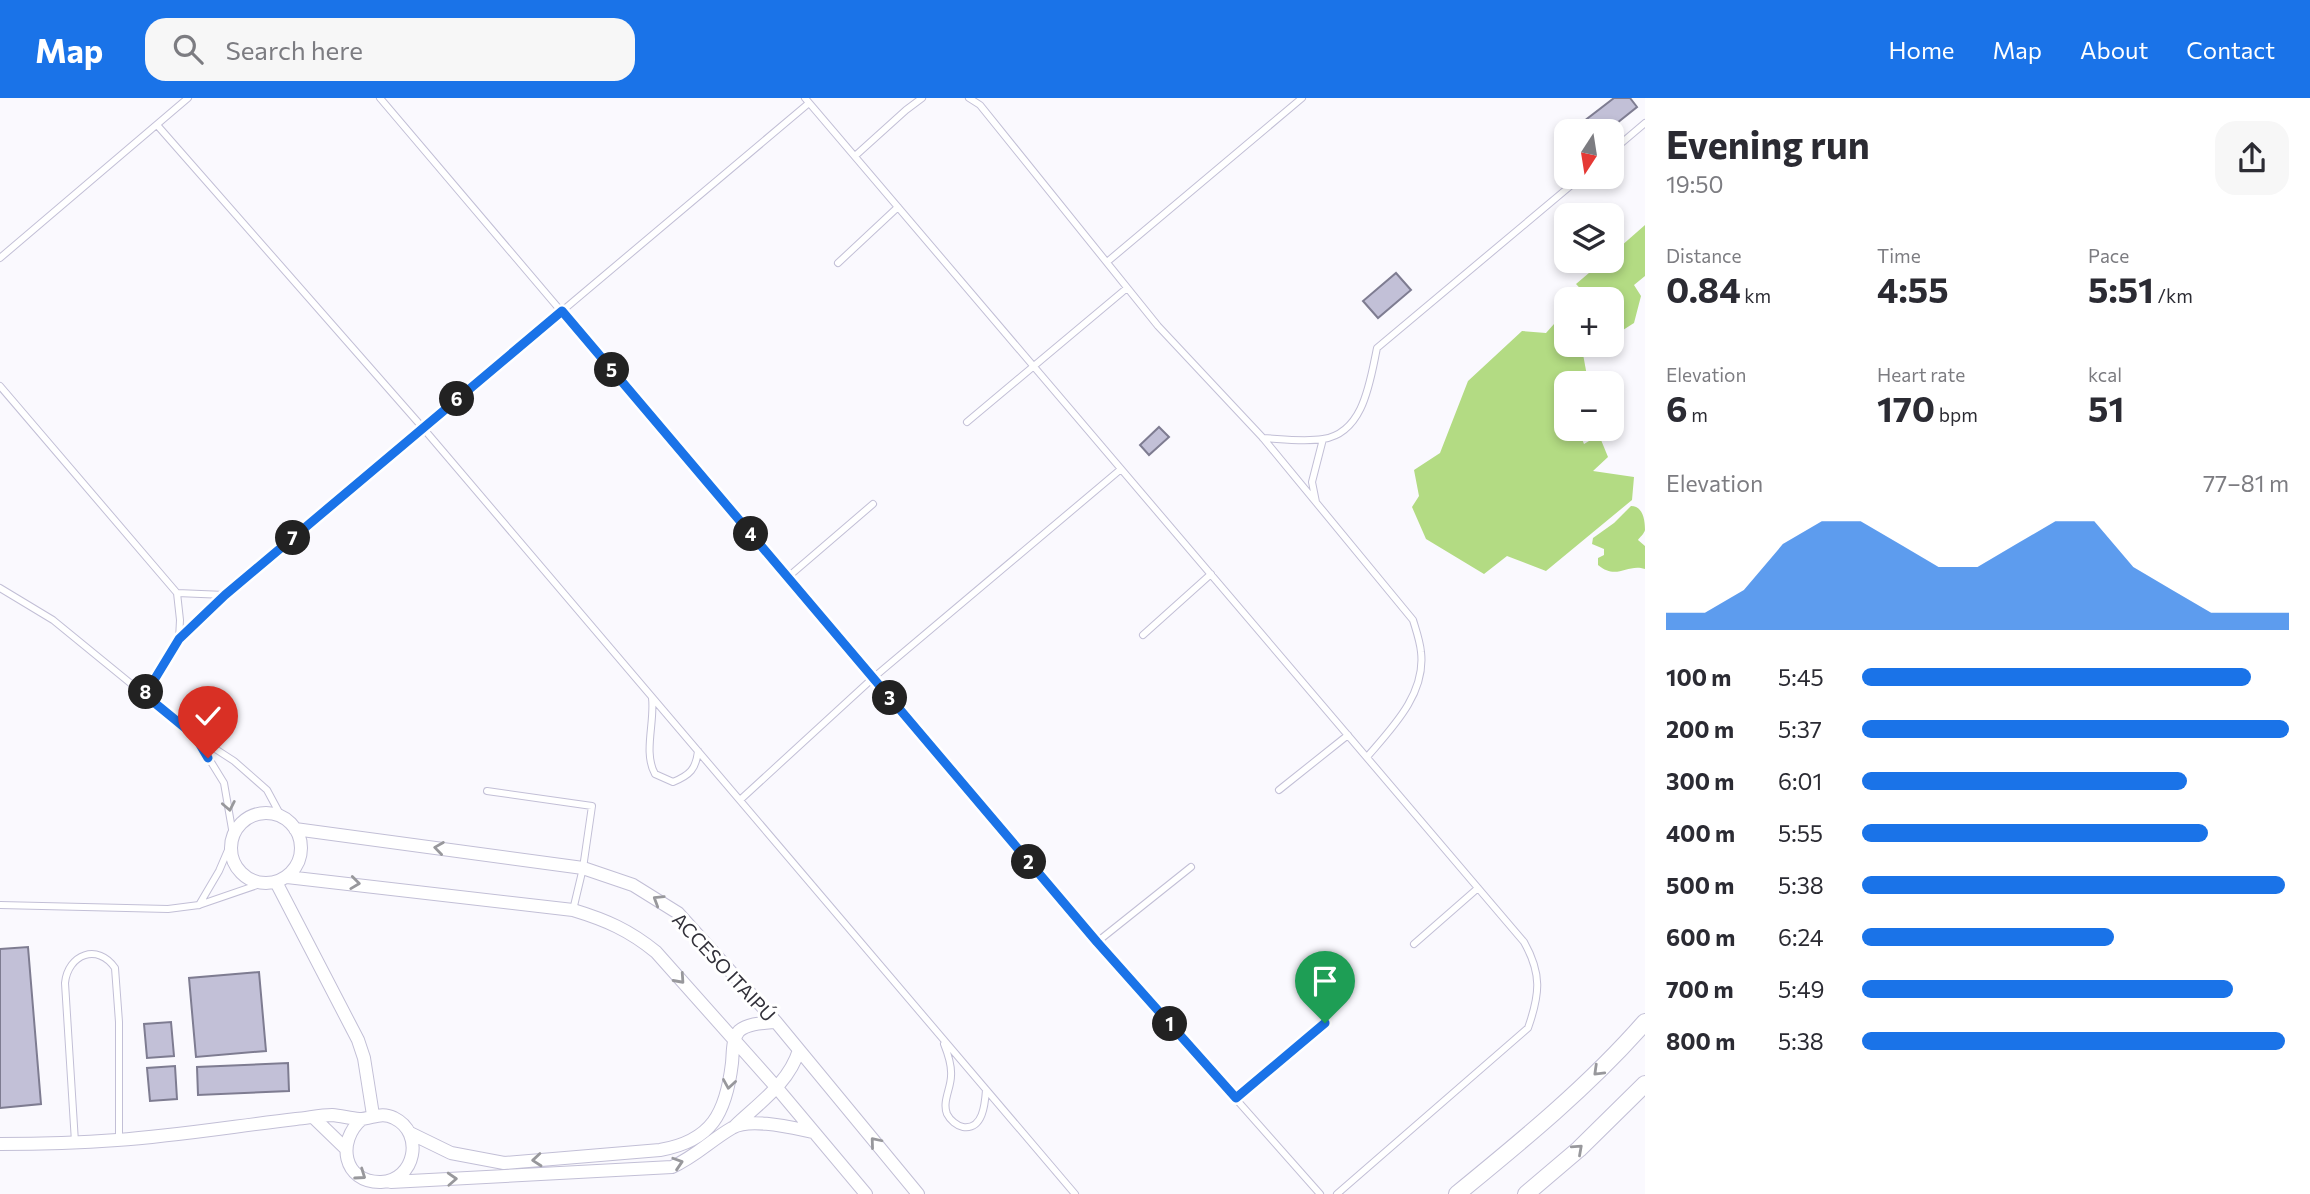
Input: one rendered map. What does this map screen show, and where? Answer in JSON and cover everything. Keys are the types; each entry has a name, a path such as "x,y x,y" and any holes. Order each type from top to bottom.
{"street":[{"path":"269,813 281,816 295,829 300,840 301,854 297,865 275,880 251,880 242,873 232,857 232,839 240,825 249,817 269,813"},
{"name":"ACCESO ITAIPÚ","path":"295,829 583,868 633,885 678,913 776,1023 918,1194"},
{"path":"275,880 358,1040 364,1058 367,1117"},
{"name":"ACCESO ITAIPÚ","path":"275,880 573,910 598,917 632,933 656,952 777,1087 866,1194"},
{"path":"1457,1194 1543,1124 1645,1022"},
{"path":"410,1133 451,1153 504,1163 682,1146 703,1133 719,1113 727,1097 734,1040 739,1031 748,1026 776,1023"},
{"path":"367,1117 353,1127 345,1148 353,1170 372,1182 672,1167 690,1159 735,1126 777,1087 796,1060 799,1050"},
{"path":"1526,1194 1579,1149 1645,1084"},
{"path":"0,1144 119,1140 333,1115 384,1115 404,1124 414,1143 410,1164 394,1180 384,1182"},
{"path":"313,1117 345,1148"},
{"path":"735,1126 782,1126 813,1132"}],"lane":[{"path":"0,258 188,98"},
{"path":"380,98 1097,942 1320,1194"},
{"path":"855,156 922,98"},
{"path":"969,98 980,105 1158,326 1263,438 1413,620 1421,651 1421,678 1414,696 1389,732 1367,757"},
{"path":"980,105 988,98"},
{"path":"1107,262 1302,98"},
{"path":"145,695 179,639 225,595 807,100 1524,942 1534,961 1537,1000 1528,1028 1337,1194"},
{"path":"1624,141 1645,123"},
{"path":"157,125 423,428 1075,1194"},
{"path":"1263,438 1323,439 1339,433 1356,418 1368,389 1377,348 1567,189"},
{"path":"838,263 898,207"},
{"path":"967,422 1127,288"},
{"path":"0,386 177,593 179,639"},
{"path":"1317,503 1312,482 1323,439"},
{"path":"740,800 873,678 1121,469"},
{"path":"788,577 873,504"},
{"path":"1143,635 1211,574"},
{"path":"0,589 53,620 195,736 234,761 267,790 281,816"},
{"path":"177,593 225,595"},
{"path":"651,696 654,713 649,759 655,774 673,782 689,776 696,763 698,751"},
{"path":"1279,790 1348,735"},
{"path":"195,736 224,783 232,839 219,871 199,905"},
{"path":"487,791 592,806 583,868 573,910"},
{"path":"1097,942 1191,867"},
{"path":"0,905 168,909 199,905 275,880"},
{"path":"1414,944 1478,888"},
{"path":"75,1143 65,984 66,972 81,955 103,957 111,961 115,968 119,1022 119,1140"},
{"path":"1236,1098 1325,1023"},
{"path":"943,1039 951,1076 945,1105 948,1116 957,1125 966,1128 974,1126 985,1106 986,1090"}],"green space":[{"path":"1645,225 1645,276 1634,285 1641,296 1634,323 1624,329 1624,287 1579,287 1576,284 1589,273 1624,273 1624,243"},
{"path":"1554,324 1554,357 1584,357 1586,371 1554,371 1554,441 1583,441 1584,444 1589,441 1601,441 1608,457 1593,471 1634,477 1632,500 1546,571 1507,556 1484,574 1426,539 1412,507 1419,496 1414,470 1440,453 1468,381 1522,331 1546,333"},
{"path":"1631,506 1638,508 1643,517 1645,530 1638,540 1645,546 1645,569 1633,568 1616,572 1605,570 1598,565 1598,558 1604,555 1604,549 1592,544 1593,538"}],"building":[{"path":"1614,98 1630,98 1637,107 1622,119 1587,119"},
{"path":"1396,273 1411,290 1378,318 1363,301"},
{"path":"1159,427 1169,437 1149,455 1140,445"},
{"path":"28,947 41,1104 0,1108 0,949"},
{"path":"259,972 266,1051 196,1057 189,978"},
{"path":"171,1022 174,1056 147,1058 144,1024"},
{"path":"288,1063 289,1091 198,1095 197,1067"},
{"path":"175,1066 177,1099 150,1101 147,1068"}],"route":[{"path":"208,758 195,736 145,695 179,639 225,595 562,311 1097,942 1236,1098 1325,1023"}]}
